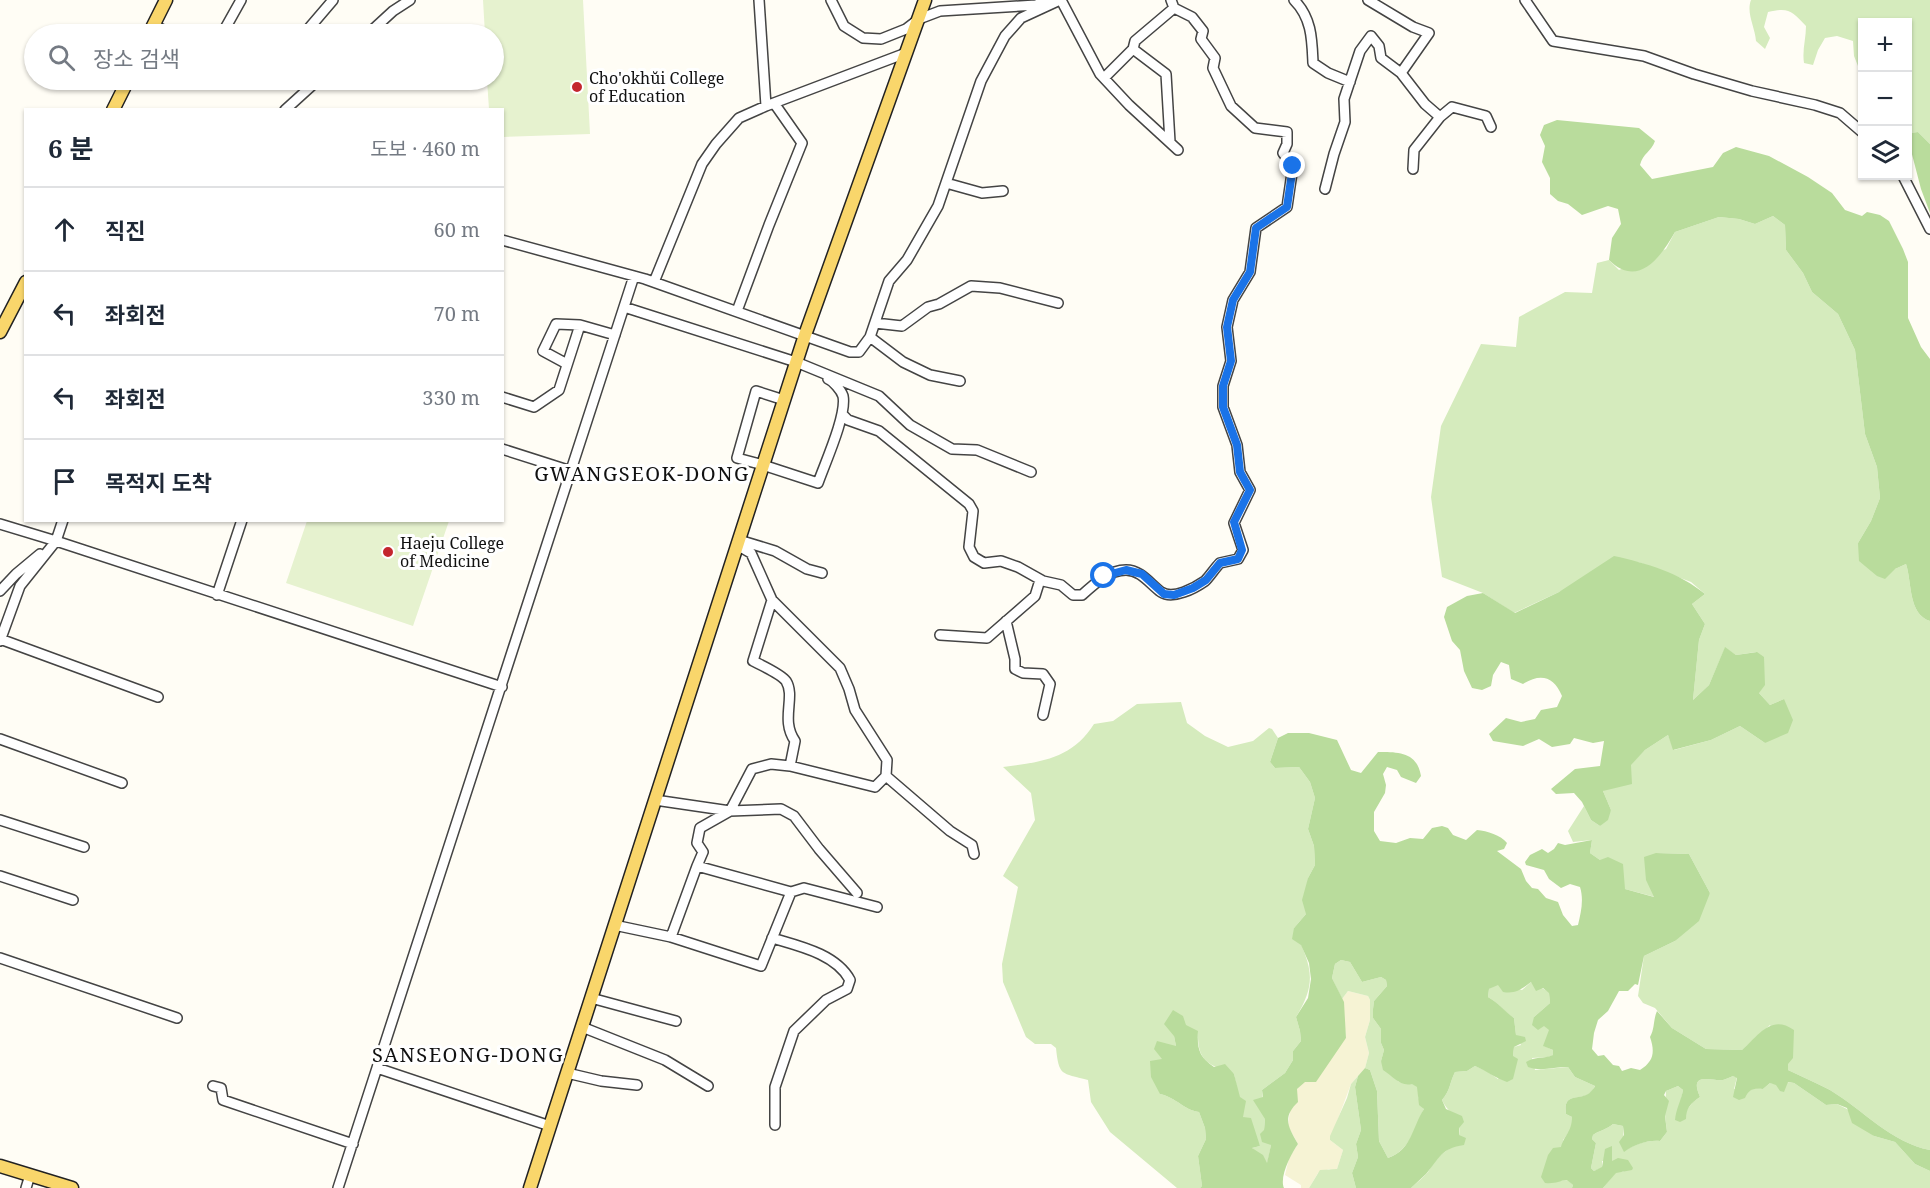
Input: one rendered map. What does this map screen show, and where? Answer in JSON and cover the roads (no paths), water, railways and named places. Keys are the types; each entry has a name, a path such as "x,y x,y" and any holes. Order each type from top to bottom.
{"main road":[{"path":"155,24 166,0"},
{"path":"530,1188 795,364 925,0"},
{"path":"114,108 123,90"},
{"path":"0,332 24,286"},
{"path":"0,1166 72,1188"}],"street":[{"path":"228,24 241,0"},
{"path":"311,24 333,0"},
{"path":"379,24 410,0"},
{"path":"737,311 802,142 770,104 759,0"},
{"path":"831,0 844,26 863,38 881,39 940,11 1036,5 1048,0"},
{"path":"504,241 654,282 850,352 859,352 870,337 889,281 907,260 938,206 981,81 1005,36 1021,18 1060,0 1100,74 1129,105 1178,150"},
{"path":"1294,0 1302,8 1310,24 1313,63 1328,73 1350,82"},
{"path":"1368,0 1413,27 1429,33 1401,73"},
{"path":"1525,0 1553,41 1558,43 1644,56 1752,91 1840,113 1858,128"},
{"path":"842,414 848,420 879,431 969,504 973,511 969,547 974,557 984,563 1001,561 1018,567 1040,580 1061,585 1073,595 1082,595 1104,576 1126,570 1142,574 1164,594 1174,595 1206,580 1220,563 1238,559 1242,550 1234,522 1250,490 1240,472 1237,445 1223,407 1223,386 1231,361 1227,327 1233,300 1250,272 1256,228 1287,207 1293,166 1283,153 1287,144 1287,132 1255,128 1231,106 1212,68 1215,58 1201,39 1203,31 1192,17 1173,4 1135,41 1133,49 1104,78"},
{"path":"1325,189 1345,122 1344,99 1360,51 1371,36 1379,46 1381,58 1401,73 1425,104 1440,117"},
{"path":"1133,49 1166,74 1170,142"},
{"path":"654,282 702,164 739,118 770,104 906,53"},
{"path":"287,108 307,90"},
{"path":"1413,170 1414,150 1440,117 1452,107 1486,116 1491,127"},
{"path":"1905,180 1930,230"},
{"path":"946,183 982,193 1003,191"},
{"path":"338,1188 634,276"},
{"path":"875,323 902,326 928,308 970,286 1000,288 1058,303"},
{"path":"624,307 795,364 879,396 910,424 952,449 976,450 1031,472"},
{"path":"567,364 543,351 556,324 580,325 615,335"},
{"path":"504,398 534,407 559,390 580,325"},
{"path":"870,337 903,362 930,375 960,381"},
{"path":"784,400 756,391 737,458 818,483 842,414 843,395 832,380 795,364"},
{"path":"504,450 571,471"},
{"path":"62,522 56,541 20,586 0,640 158,697"},
{"path":"217,595 241,522"},
{"path":"0,525 56,541 502,687"},
{"path":"0,591 16,574 56,541"},
{"path":"738,542 775,552 807,569 822,573"},
{"path":"670,937 702,852 697,843 700,828 730,811 752,769 771,764 790,766 875,788 886,776 887,760 855,710 840,668 772,600 751,553 738,542"},
{"path":"940,635 987,639 1035,596 1040,580"},
{"path":"772,600 753,661 785,679 789,689 789,731 795,741 790,766"},
{"path":"1006,621 1015,658 1015,669 1023,673 1043,674 1050,684 1043,715"},
{"path":"0,739 122,783"},
{"path":"886,776 950,831 972,845 974,854"},
{"path":"655,800 730,811 781,809 794,816 857,893"},
{"path":"0,820 84,847"},
{"path":"697,866 791,892 804,888 877,907"},
{"path":"0,876 73,900"},
{"path":"614,925 670,937 761,966 791,892"},
{"path":"772,938 811,949 844,969 850,980 847,989 826,1000 794,1030 775,1087 775,1125"},
{"path":"0,958 177,1018"},
{"path":"591,998 676,1021"},
{"path":"582,1027 665,1060 708,1086"},
{"path":"377,1068 550,1126"},
{"path":"567,1073 600,1081 638,1085"},
{"path":"213,1086 221,1088 223,1100 353,1144"},
{"path":"26,1188 30,1175"}],"place":[{"name":"Cho'okhŭi College of Education","path":"577,87"},
{"name":"Haeju College of Medicine","path":"388,552"}],"district":[{"name":"GWANGSEOK-DONG","path":"642,474"},
{"name":"SANSEONG-DONG","path":"468,1055"}]}
